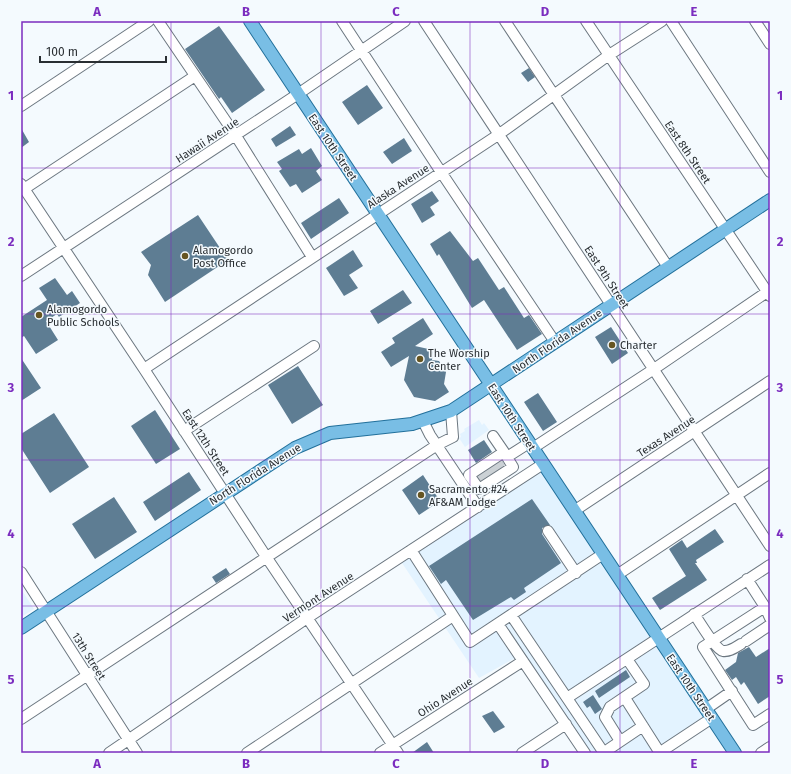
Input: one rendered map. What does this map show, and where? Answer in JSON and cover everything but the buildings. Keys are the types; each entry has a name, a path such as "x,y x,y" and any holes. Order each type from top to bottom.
{"main road":[{"name":"East 10th Street","path":"250,21 735,753"},
{"name":"North Florida Avenue","path":"21,628 224,493 295,448 330,433 412,424 451,410 770,200"}],"street":[{"path":"21,106 149,21"},
{"path":"158,21 236,136 312,257"},
{"path":"342,21 555,342"},
{"name":"Hawaii Avenue","path":"21,276 236,136 405,21"},
{"name":"East 9th Street","path":"424,21 770,546"},
{"path":"505,21 555,94 668,267"},
{"name":"East 8th Street","path":"586,21 725,230 769,292"},
{"name":"Alaska Avenue","path":"144,368 498,134 609,56 662,21"},
{"path":"671,21 770,172"},
{"path":"755,21 770,44"},
{"path":"23,186 195,76"},
{"name":"East 12th Street","path":"23,186 144,368 267,558 396,749"},
{"path":"470,495 487,474 506,455 531,445 654,370 769,292"},
{"path":"184,431 314,346"},
{"name":"Texas Avenue","path":"574,511 695,432 770,380"},
{"path":"21,719 437,445 453,437 451,410"},
{"path":"423,420 437,445 487,474 516,482"},
{"path":"470,495 487,474 513,467 493,436"},
{"name":"Vermont Avenue","path":"109,753 307,618 543,464"},
{"path":"617,575 770,473"},
{"path":"487,474 490,499"},
{"path":"470,495 478,507"},
{"path":"548,531 576,573"},
{"path":"411,550 470,642 603,554"},
{"path":"567,698 770,565"},
{"name":"13th Street","path":"21,572 137,753"},
{"path":"748,579 765,606 770,618"},
{"path":"765,606 703,647 753,725 770,714"},
{"path":"694,614 722,651 729,651 770,625"},
{"path":"511,615 603,753 643,726"},
{"path":"247,753 453,616"},
{"path":"498,624 585,753"},
{"path":"620,741 605,717 610,707 644,684 627,659"},
{"name":"Ohio Avenue","path":"380,753 396,749 523,661"},
{"path":"625,698 659,753 709,713 732,691"},
{"path":"522,753 566,724"},
{"path":"761,753 770,747"}],"shaded area":[{"path":"479,420 482,425 484,423 489,430 465,447 459,438 461,437 460,434 465,431 464,429"},
{"path":"543,468 708,719 655,753 589,753 524,653 479,678 400,560"},
{"path":"21,589 34,609 21,617"}],"tunnel":[{"path":"496,461 501,469"},
{"path":"488,467 493,475"},
{"path":"479,472 485,480"}],"place":[{"name":"Alamogordo Post Office","path":"185,256"},
{"name":"Alamogordo Public Schools","path":"39,315"},
{"name":"Charter","path":"612,345"},
{"name":"The Worship Center","path":"420,359"},
{"name":"Sacramento #24 AF&AM Lodge","path":"421,495"}]}
